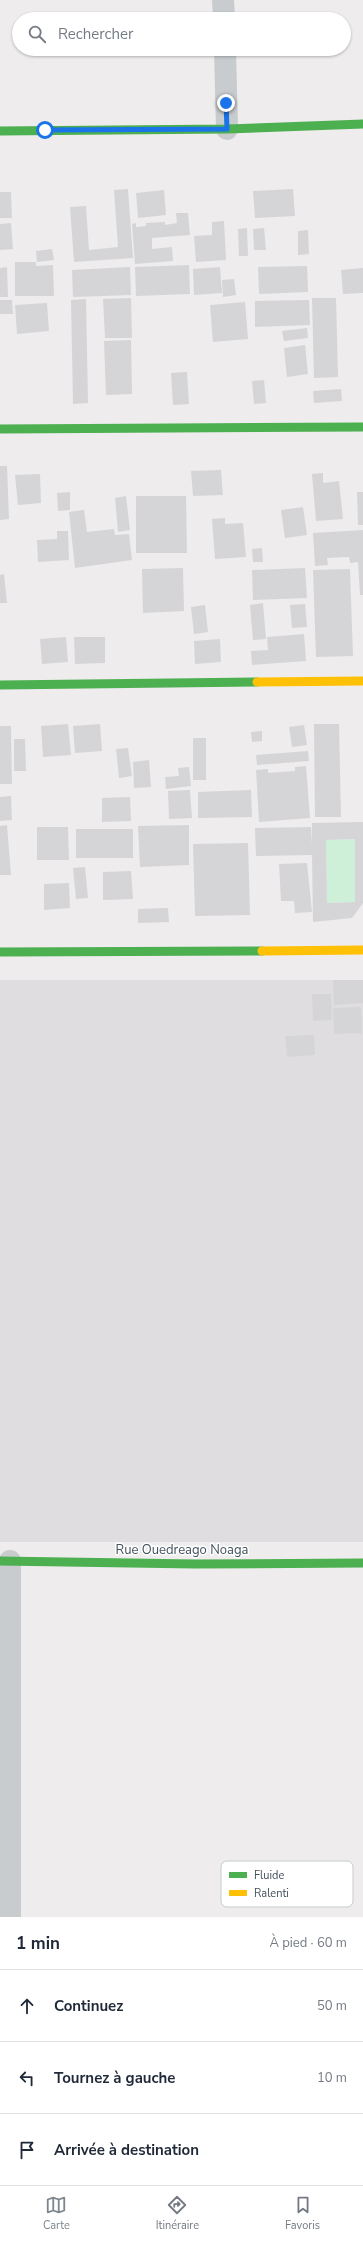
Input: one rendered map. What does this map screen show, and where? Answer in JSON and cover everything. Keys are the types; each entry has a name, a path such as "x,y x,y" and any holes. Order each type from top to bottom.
{"street":[{"path":"223,0 224,12"},
{"path":"225,56 227,129"},
{"path":"0,131 227,129 363,124"},
{"path":"0,429 363,426"},
{"path":"0,685 363,681"},
{"path":"0,952 363,950"},
{"path":"5,1561 10,1917"},
{"name":"Rue Ouedreago Noaga","path":"5,1561 195,1564 363,1563"}],"shaded area":[{"path":"0,980 363,980 363,1542 0,1542"}],"green space":[{"path":"355,839 355,902 327,903 326,840"}],"building":[{"path":"128,189 133,258 74,262 70,207 86,206 89,250 118,247 114,190"},
{"path":"293,189 295,216 255,218 253,191"},
{"path":"164,190 166,215 138,218 136,193"},
{"path":"0,192 11,192 12,218 0,218"},
{"path":"176,213 188,213 190,235 152,238 152,249 172,247 173,261 135,264 132,224 136,223 136,227 146,226 146,223 165,222 165,225 177,223"},
{"path":"224,221 226,260 196,262 194,236 212,235 212,222"},
{"path":"11,223 13,249 0,250 0,224"},
{"path":"247,228 248,256 239,256 238,229"},
{"path":"264,228 266,250 254,250 253,229"},
{"path":"308,230 309,254 298,255 298,231"},
{"path":"52,249 54,260 37,262 36,251"},
{"path":"15,262 36,262 36,266 53,265 54,296 15,296"},
{"path":"189,265 190,294 136,296 135,267"},
{"path":"307,266 308,292 259,294 258,267"},
{"path":"7,267 8,297 0,297 0,268"},
{"path":"130,267 131,295 73,297 72,270"},
{"path":"220,267 222,293 194,295 193,269"},
{"path":"363,268 363,293 343,294 341,270"},
{"path":"234,279 236,295 223,297 222,280"},
{"path":"131,298 132,338 105,338 103,299"},
{"path":"312,298 336,298 338,377 314,378"},
{"path":"86,299 88,403 73,404 71,300"},
{"path":"0,300 12,300 13,314 0,314"},
{"path":"309,300 310,325 255,327 255,301"},
{"path":"245,302 248,339 213,342 210,305"},
{"path":"47,303 49,331 17,334 15,305"},
{"path":"307,328 308,338 284,341 282,331"},
{"path":"131,340 132,394 106,395 104,341"},
{"path":"305,345 308,374 287,377 284,348"},
{"path":"187,372 189,404 173,405 171,373"},
{"path":"264,380 266,403 254,404 252,381"},
{"path":"341,389 342,401 314,403 313,391"},
{"path":"0,466 7,466 9,519 0,520"},
{"path":"221,470 223,495 193,496 191,471"},
{"path":"323,473 323,483 339,481 343,519 316,521 312,474"},
{"path":"40,474 41,503 18,505 15,475"},
{"path":"70,492 70,510 58,511 57,493"},
{"path":"357,492 363,492 363,525 358,525"},
{"path":"126,496 130,530 118,532 115,498"},
{"path":"136,496 186,496 187,553 136,553"},
{"path":"303,507 307,535 285,538 281,510"},
{"path":"84,510 87,532 114,529 115,535 129,534 132,560 75,568 69,512"},
{"path":"225,518 225,524 243,523 246,557 215,559 212,519"},
{"path":"363,530 363,595 360,595 358,562 350,563 349,557 327,558 328,565 315,566 313,533"},
{"path":"57,531 68,531 69,560 38,562 37,540 57,539"},
{"path":"262,548 263,562 253,562 252,549"},
{"path":"183,568 184,611 143,613 142,569"},
{"path":"305,568 307,598 253,600 252,570"},
{"path":"350,569 353,656 316,657 313,570"},
{"path":"4,574 7,603 0,603 0,575"},
{"path":"263,603 266,639 253,640 250,605"},
{"path":"305,604 307,627 292,628 290,605"},
{"path":"205,605 208,632 194,634 191,607"},
{"path":"304,634 306,661 252,665 251,651 268,650 267,637"},
{"path":"66,637 68,662 42,664 40,639"},
{"path":"74,637 105,637 105,663 75,664"},
{"path":"220,639 221,662 195,664 194,641"},
{"path":"68,724 71,755 43,757 41,726"},
{"path":"100,724 102,751 75,753 73,726"},
{"path":"314,724 339,724 341,817 315,817"},
{"path":"304,725 307,745 292,747 289,727"},
{"path":"0,726 11,726 12,784 0,784"},
{"path":"262,731 262,741 252,742 251,732"},
{"path":"193,738 206,738 206,780 193,780"},
{"path":"14,739 25,739 26,771 14,771"},
{"path":"128,748 132,776 119,778 116,749"},
{"path":"308,751 309,761 257,765 256,755"},
{"path":"149,760 151,787 134,788 133,762"},
{"path":"306,766 310,818 259,822 256,770 268,769 268,773 295,771 295,767"},
{"path":"189,767 191,786 166,789 165,777 179,776 178,768"},
{"path":"190,790 192,818 169,819 168,791"},
{"path":"251,790 252,817 198,818 198,792"},
{"path":"11,796 12,820 0,821 0,797"},
{"path":"130,797 131,821 102,822 102,798"},
{"path":"363,822 363,903 352,918 313,922 312,855 256,856 255,828 311,827 312,845 312,823","holes":["355,839 355,902 327,903 326,840"]},
{"path":"7,825 11,875 0,875 0,826"},
{"path":"189,825 189,865 140,867 138,826"},
{"path":"37,827 68,827 69,860 37,860"},
{"path":"76,829 133,829 133,858 76,858"},
{"path":"248,843 250,915 195,916 193,844"},
{"path":"307,863 312,912 295,913 294,901 281,901 279,864"},
{"path":"85,867 88,898 76,899 73,868"},
{"path":"131,871 133,899 103,900 103,872"},
{"path":"69,883 70,908 44,910 44,884"},
{"path":"168,908 169,922 138,923 138,909"},
{"path":"333,980 363,980 363,1003 334,1005"},
{"path":"312,994 331,994 332,1020 313,1021"},
{"path":"361,1007 362,1033 334,1034 333,1008"},
{"path":"314,1035 315,1055 287,1057 285,1036"}],"traffic: fast":[{"path":"0,131 227,129 363,124"},
{"path":"0,429 363,427"},
{"path":"0,685 257,682"},
{"path":"0,952 262,951"},
{"path":"0,1561 195,1564 363,1563"}],"traffic: slow":[{"path":"257,682 363,681"},
{"path":"262,951 363,950"}],"route":[{"path":"45,130 227,129 226,103"}]}
